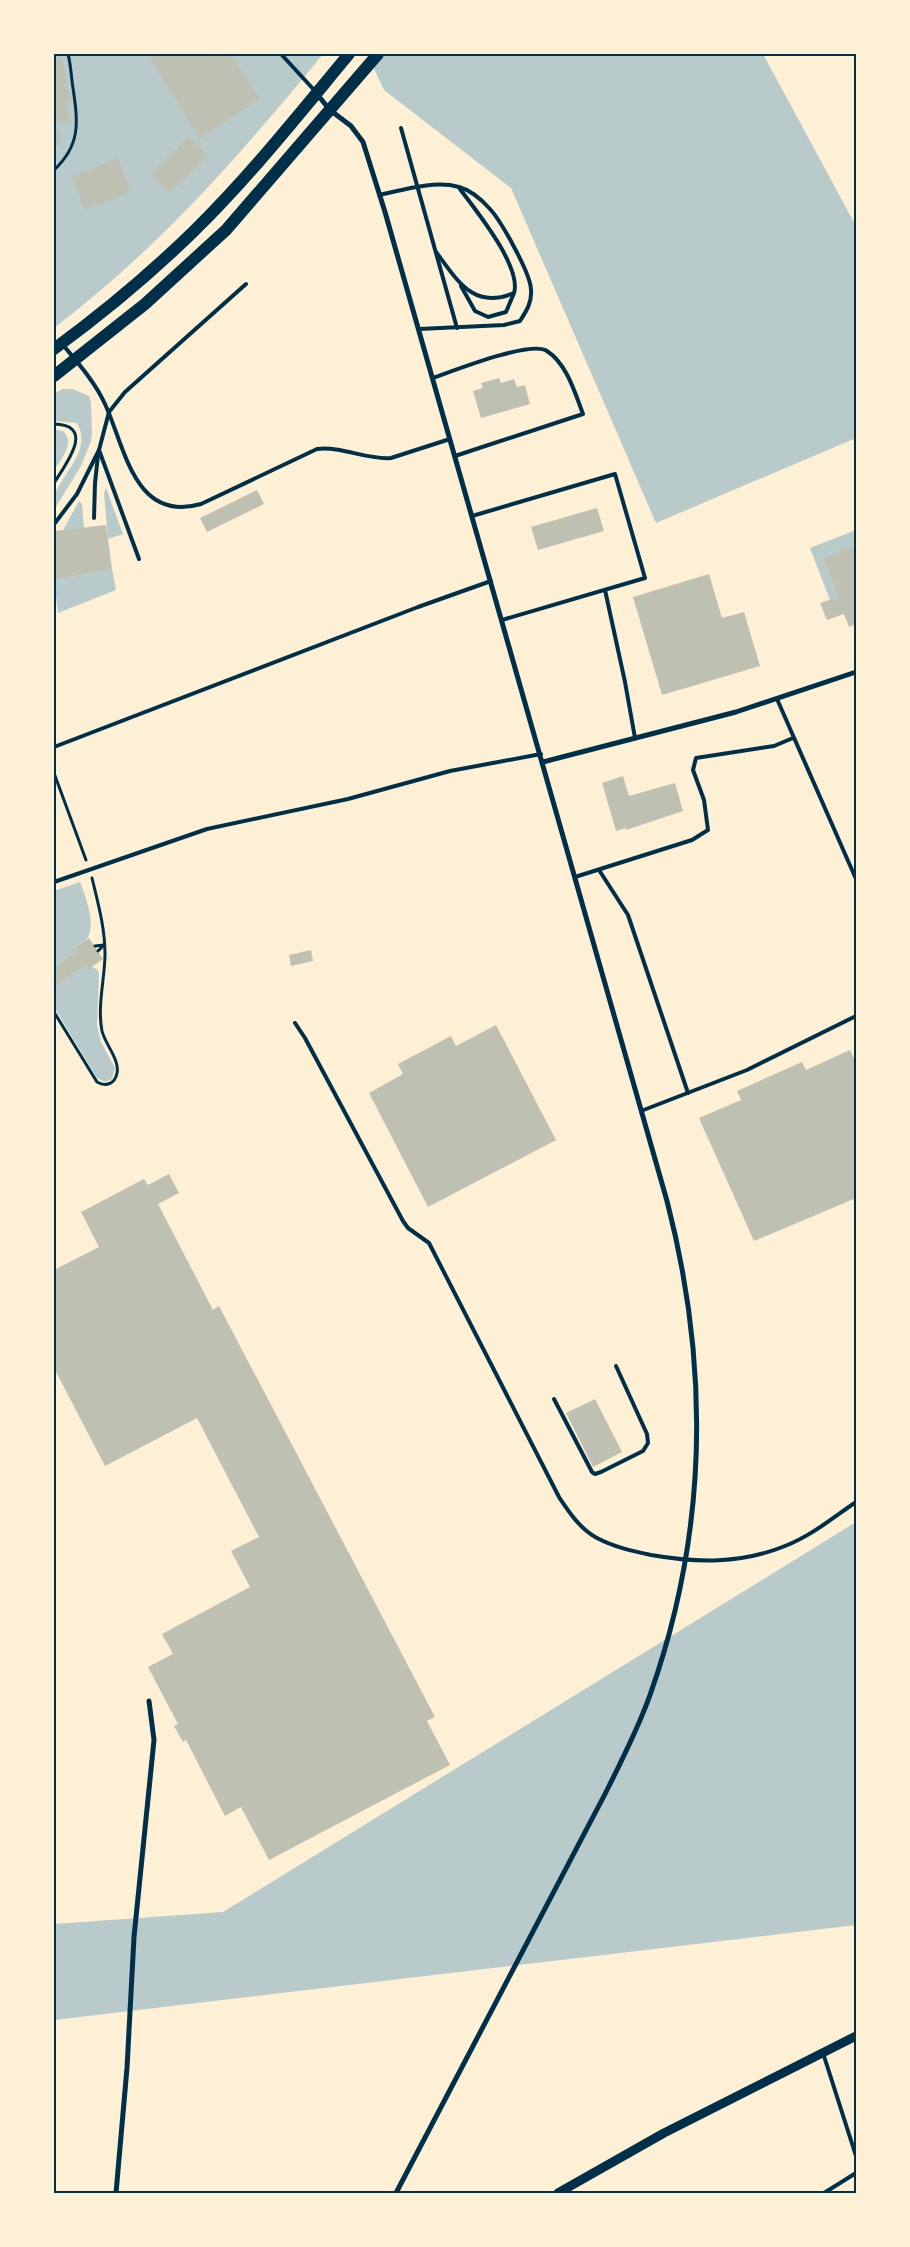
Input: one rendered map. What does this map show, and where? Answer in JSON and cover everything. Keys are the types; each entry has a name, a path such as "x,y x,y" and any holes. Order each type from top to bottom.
{"main road":[{"path":"57,346 94,319 131,288 195,230 256,165 349,54"},
{"path":"54,376 145,304 226,230 378,54"}],"street":[{"path":"316,93 330,110 352,126 363,142 419,329 541,754 678,1243 692,1327 698,1401 697,1474 685,1561 665,1651 632,1739 488,2021 396,2193"},
{"path":"543,762 777,699 856,672"},
{"path":"116,2193 127,2068 134,1937 154,1740 149,1701"},
{"path":"558,2193 664,2133 856,2036"}],"lane":[{"path":"281,54 316,93"},
{"path":"401,128 457,328"},
{"path":"379,195 434,186 459,187 475,196 490,209 513,246 531,287 531,303 520,321 504,325 419,329"},
{"path":"436,252 460,284 475,311 488,317 506,312 517,284 512,266 459,187"},
{"path":"94,518 95,483 99,450 109,412 132,386 246,284"},
{"path":"460,284 480,297 490,299 500,299 514,293"},
{"path":"57,346 76,360 100,395 109,412 135,481 141,489 158,502 177,506 200,504 317,449 336,449 381,459 391,458 450,440"},
{"path":"433,378 515,351 539,347 547,350 557,360 572,384 583,414 455,456"},
{"path":"55,523 77,494 99,450"},
{"path":"99,450 140,559"},
{"path":"472,516 615,474 645,578 502,620"},
{"path":"54,747 446,596 491,581"},
{"path":"605,590 625,682 634,738"},
{"path":"777,699 856,879"},
{"path":"575,877 692,840 708,830 704,800 693,770 696,758 774,746 794,738"},
{"path":"54,882 207,829 348,799 450,772 541,754"},
{"path":"599,870 628,915 688,1093"},
{"path":"641,1111 747,1070 856,1016"},
{"path":"295,1023 305,1038 403,1222 408,1228 429,1243 521,1427 569,1512 582,1527 609,1544 624,1549 685,1561 708,1562 734,1559 785,1546 808,1534 856,1502"},
{"path":"554,1399 594,1474 643,1451 648,1443 647,1434 616,1366"},
{"path":"823,2053 856,2156"},
{"path":"824,2193 856,2173"}],"path":[{"path":"54,170 65,159 74,143 77,128 72,68 68,54"},
{"path":"54,424 70,427 75,433 76,439 74,450 54,483"},
{"path":"54,773 89,869 98,907 104,945 102,1029 118,1068 116,1077 112,1082 105,1085 97,1082 54,1012"},
{"path":"94,946 104,945"},
{"path":"98,951 104,945"}],"shaded area":[{"path":"54,54 323,54 261,128 197,199 128,266 54,328"},
{"path":"367,54 763,54 856,226 856,438 656,523 511,188 384,90"},
{"path":"62,389 73,389 89,396 92,432 91,441 81,466 54,510 57,489 74,462 81,444 81,434 77,423 54,421 54,394"},
{"path":"54,429 63,431 67,435 68,446 54,470"},
{"path":"106,488 123,534 108,539 104,493"},
{"path":"79,501 82,504 84,529 63,530"},
{"path":"856,530 856,545 823,558 838,597 830,600 810,548"},
{"path":"112,569 116,590 58,613 54,580"},
{"path":"80,882 89,909 90,931 88,937 75,947 77,951 54,967 54,891"},
{"path":"86,965 97,969 99,973 97,1025 101,1042 115,1068 112,1079 105,1082 97,1078 54,1007 54,987"},
{"path":"856,1522 856,1925 54,2020 54,1924 223,1912"}],"building":[{"path":"147,54 231,54 260,99 200,138"},
{"path":"61,55 71,101 66,102 70,121 55,124 54,57"},
{"path":"54,123 59,131 60,141 58,147 54,144"},
{"path":"189,137 208,156 169,193 151,174"},
{"path":"118,158 131,192 85,210 72,177"},
{"path":"499,378 501,383 514,379 517,387 525,385 530,404 481,418 473,391 483,388 481,383"},
{"path":"257,490 264,504 207,532 200,518"},
{"path":"597,508 604,531 538,550 531,527"},
{"path":"106,525 112,569 54,580 54,531"},
{"path":"856,545 856,624 849,627 844,614 827,620 820,603 838,597 823,558"},
{"path":"709,574 722,618 744,612 760,666 662,695 633,597"},
{"path":"623,776 629,796 675,783 683,811 626,830 626,828 616,831 602,783"},
{"path":"89,938 103,959 89,969 86,965 54,987 54,967 77,951 75,947"},
{"path":"311,950 313,961 291,966 289,955"},
{"path":"496,1025 556,1140 428,1207 369,1093 403,1074 398,1064 451,1036 456,1046"},
{"path":"850,1050 856,1063 856,1198 754,1241 699,1118 741,1100 737,1091 802,1062 806,1070"},
{"path":"169,1174 179,1193 158,1204 213,1310 219,1306 435,1717 427,1721 450,1765 269,1860 241,1807 225,1816 186,1740 183,1742 174,1726 178,1724 148,1667 173,1654 162,1634 250,1587 231,1551 259,1537 197,1418 105,1466 54,1368 54,1270 99,1247 81,1212 144,1179 148,1185"},
{"path":"595,1399 622,1452 593,1467 566,1413"}]}
